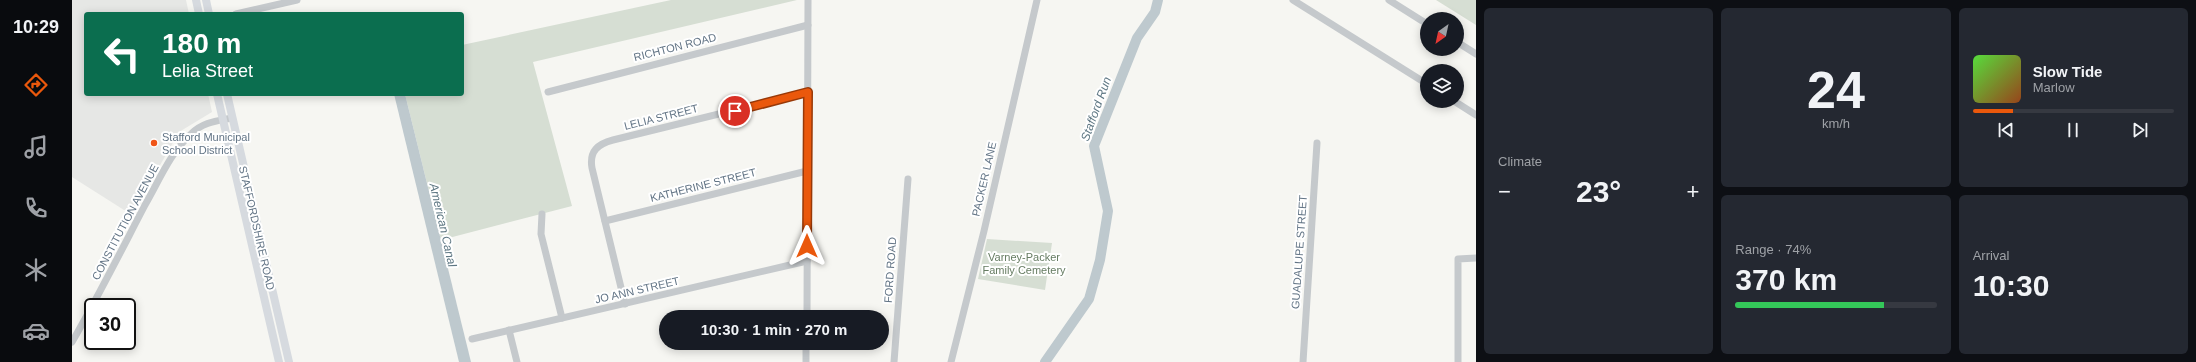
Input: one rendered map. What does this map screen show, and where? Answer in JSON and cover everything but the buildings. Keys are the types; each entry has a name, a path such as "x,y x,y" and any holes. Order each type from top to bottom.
{"main road":[{"path":"196,0 199,12"},
{"path":"206,0 209,12"},
{"name":"STAFFORDSHIRE ROAD","path":"217,96 279,362"},
{"name":"STAFFORDSHIRE ROAD","path":"227,96 289,362"}],"street":[{"path":"245,12 297,0"},
{"path":"806,310 808,0"},
{"name":"PACKER LANE","path":"951,362 984,231 1037,0"},
{"path":"1293,0 1420,80"},
{"path":"1389,0 1420,20"},
{"name":"RICHTON ROAD","path":"548,92 808,25"},
{"path":"1464,46 1476,54"},
{"name":"LELIA STREET","path":"625,304 591,161 594,150 601,144 808,92"},
{"path":"1464,107 1476,115"},
{"name":"CONSTITUTION AVENUE","path":"72,342 98,298 166,168 180,145 199,128 210,121 232,118"},
{"name":"GUADALUPE STREET","path":"1303,362 1317,143"},
{"name":"KATHERINE STREET","path":"605,222 807,171"},
{"name":"FORD ROAD","path":"894,362 908,179"},
{"path":"542,214 541,234 562,318"},
{"path":"1458,362 1458,259 1476,258"},
{"name":"JO ANN STREET","path":"472,338 807,261"},
{"path":"510,330 517,362"},
{"path":"806,350 806,362"}],"shaded area":[{"path":"72,0 186,0 189,12 84,12 84,96 208,96 212,112 179,132 135,209 124,210 72,177"},
{"name":"American Canal","path":"394,96 405,96 471,362 459,362"}],"green space":[{"path":"671,0 797,0 533,62 572,206 441,240 405,96 464,96 464,45"},
{"path":"1436,0 1476,0 1476,25 1464,18 1464,12 1455,12"},
{"name":"Varney-Packer Family Cemetery","path":"987,239 1052,243 1045,290 978,279"}],"waterway":[{"name":"Stafford Run","path":"1045,362 1089,299 1100,260 1108,211 1094,146 1137,38 1155,12 1158,0"}],"place":[{"name":"Stafford Municipal School District","path":"154,143"}],"route":[{"path":"735,111 808,92 807,246"}]}
